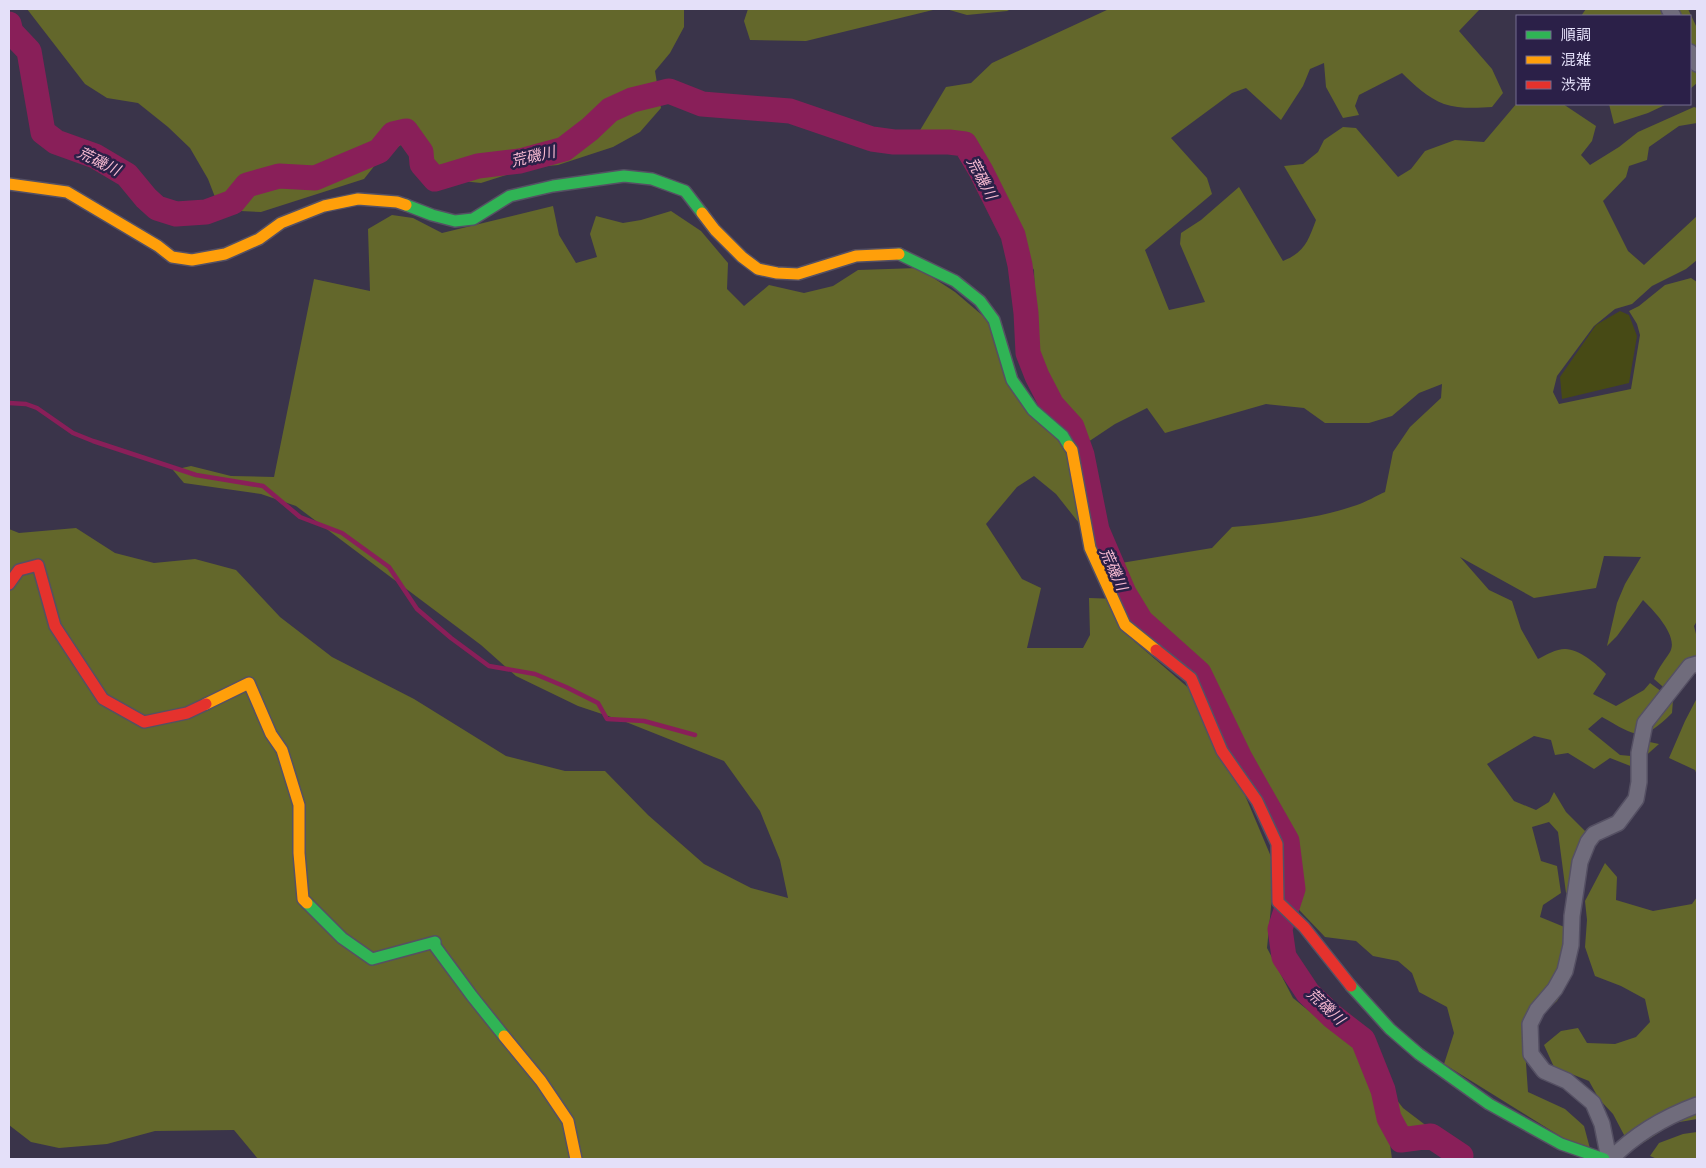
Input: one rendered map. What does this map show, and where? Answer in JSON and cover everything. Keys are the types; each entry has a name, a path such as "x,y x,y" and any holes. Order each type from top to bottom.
{"street":[{"path":"9,184 67,192 158,246 172,257 192,260 225,254 259,239 281,223 324,206 349,200 397,202 432,215 455,220 473,219 510,196 563,185 624,176 652,179 684,192 715,230 758,270 798,274 856,256 899,254 955,281 980,301 994,320 1012,380 1033,410 1063,436 1072,450 1090,548 1125,625 1191,678 1222,751 1257,801 1277,844 1278,902 1304,927 1360,997 1390,1029 1419,1054 1489,1104 1560,1144 1604,1159"},
{"path":"9,584 19,570 38,564 55,626 102,699 144,722 187,713 249,683 271,734 282,750 299,805 299,852 304,899 342,938 372,959 435,942 435,946 472,996 541,1080 568,1121 576,1159"},
{"path":"1610,1159 1602,1124 1593,1103 1567,1081 1544,1071 1531,1054 1530,1024 1537,1010 1555,989 1565,971 1571,945 1572,916 1580,862 1588,842 1594,834 1618,823 1636,799 1639,782 1639,753 1644,723 1690,666 1697,664"},
{"path":"1610,1159 1626,1143 1656,1124 1671,1115 1697,1105"}],"green space":[{"path":"27,9 684,9 684,27 670,53 655,71 661,108 640,132 613,147 558,165 528,168 481,183 443,179 427,146 412,139 383,155 364,179 261,212 220,210 208,179 190,148 138,103 107,98 85,84"},
{"path":"748,9 937,9 806,41 750,40 744,21"},
{"path":"946,9 1011,9 967,15"},
{"path":"1109,9 1480,9 1459,31 1492,69 1503,93 1492,107 1468,108 1449,106 1427,95 1402,73 1359,95 1355,106 1359,115 1343,118 1326,87 1324,63 1310,69 1303,86 1281,120 1246,88 1232,93 1171,138 1207,178 1212,194 1145,250 1169,310 1205,302 1180,244 1181,233 1201,220 1239,187 1283,261 1301,250 1308,240 1316,220 1284,166 1303,164 1318,152 1324,140 1343,127 1356,128 1398,177 1411,169 1425,151 1455,140 1484,142 1516,104 1564,105 1596,126 1592,141 1581,155 1590,165 1619,147 1638,132 1694,107 1697,108 1697,123 1679,126 1649,147 1647,160 1629,166 1626,177 1603,201 1628,251 1644,265 1697,216 1697,260 1686,269 1652,286 1632,304 1615,309 1594,326 1557,376 1553,392 1559,404 1631,389 1640,335 1637,324 1629,311 1639,306 1665,285 1691,278 1697,282 1697,621 1694,626 1697,638 1697,669 1669,692 1654,679 1672,646 1664,624 1643,600 1617,636 1607,646 1617,603 1625,584 1641,557 1604,556 1596,588 1534,598 1460,557 1489,590 1512,601 1521,629 1538,659 1562,649 1582,654 1606,674 1593,694 1616,706 1644,690 1650,683 1673,700 1672,713 1653,729 1645,733 1631,732 1602,717 1588,729 1620,755 1631,756 1645,741 1659,744 1633,767 1610,758 1594,769 1568,753 1555,755 1551,740 1534,736 1487,764 1514,801 1536,810 1549,802 1554,792 1566,812 1586,832 1580,844 1576,889 1566,893 1558,832 1549,822 1532,827 1541,861 1557,866 1561,893 1543,905 1540,917 1579,933 1569,981 1557,1001 1534,1022 1525,1049 1528,1092 1565,1109 1584,1126 1592,1156 1444,1064 1454,1033 1447,1007 1419,992 1412,973 1398,961 1373,956 1356,941 1325,937 1283,893 1289,863 1276,826 1228,723 1209,672 1175,649 1156,627 1115,564 1212,548 1232,527 1326,514 1360,504 1385,492 1393,452 1410,427 1441,398 1442,384 1419,393 1392,416 1369,423 1325,423 1304,408 1266,404 1165,433 1147,408 1115,424 1085,444 1067,432 1047,403 1036,331 1034,270 1024,255 1008,238 1005,200 990,186 976,152 947,151 916,137 946,87 971,83 992,63"},
{"path":"1586,9 1688,9 1691,15 1582,15"},
{"path":"1691,15 1697,28 1697,83 1691,88"},
{"path":"1609,105 1665,105 1648,113 1614,124"},
{"path":"553,206 559,235 576,263 597,257 590,234 596,216 623,223 671,211 701,231 728,263 727,289 744,306 769,285 804,293 833,286 858,270 918,268 955,292 989,321 1026,398 1081,471 1090,537 1056,494 1034,476 1017,487 986,524 1022,579 1041,588 1027,648 1083,648 1090,635 1089,598 1118,599 1134,641 1206,703 1275,866 1267,948 1293,998 1352,1046 1372,1059 1389,1090 1403,1108 1428,1127 1443,1135 1431,1147 1413,1145 1397,1131 1390,1144 1392,1159 258,1159 234,1130 155,1131 107,1144 59,1148 31,1142 9,1125 9,529 19,533 76,528 115,553 154,563 195,559 236,570 280,617 332,657 414,699 506,756 565,771 605,771 648,815 704,864 751,888 788,898 780,860 760,811 724,761 626,722 578,706 516,676 481,645 296,506 261,494 184,483 173,470 191,466 231,476 274,477 314,279 370,291 368,229 392,215 413,218 442,233"},
{"path":"1620,311 1629,315 1637,336 1629,383 1562,399 1560,377 1596,325"},
{"path":"1697,698 1697,775 1695,770 1669,758"},
{"path":"1605,863 1617,877 1616,900 1653,911 1692,904 1697,897 1697,1119 1674,1123 1632,1150 1613,1114 1599,1099 1589,1081 1554,1067 1544,1045 1561,1031 1578,1028 1587,1043 1615,1044 1636,1037 1650,1022 1645,999 1621,986 1595,976 1585,947 1587,920 1585,901"},
{"path":"1697,1132 1697,1159 1657,1159 1650,1156 1659,1143 1683,1134"}],"waterway":[{"name":"荒磯川","path":"9,24 11,32 29,51 43,132 56,142 95,156 127,175 157,208 176,214 206,212 233,202 247,185 279,176 315,178 379,151 393,134 406,131 421,152 422,164 435,179 478,166 520,161 564,149 590,129 610,110 632,100 669,91 702,104 790,111 872,139 894,142 949,142 965,144 981,171 1013,235 1020,265 1026,313 1028,353 1052,405 1072,427 1082,455 1097,530 1124,593 1141,621 1199,673 1240,758 1287,841 1293,889 1280,929 1284,957 1308,993 1332,1016 1363,1040 1383,1090 1389,1118 1401,1140 1431,1136 1461,1156"},
{"path":"9,403 26,404 37,408 73,433 196,475 263,486 300,517 342,533 389,567 417,609 451,638 489,666 535,674 566,687 598,703 607,719 644,721 695,735"}],"traffic: fast":[{"path":"406,205 455,221 473,219 510,196 553,186 624,176 652,179 685,191 702,213"},
{"path":"899,254 955,281 980,301 994,320 1012,380 1033,410 1063,436 1069,446"},
{"path":"307,903 342,938 372,959 435,942 435,946 504,1036"},
{"path":"1351,986 1390,1029 1419,1054 1489,1104 1561,1144 1604,1159"}],"traffic: slow":[{"path":"9,184 67,192 158,246 172,257 192,260 225,254 259,239 281,223 324,206 358,199 397,202 406,205"},
{"path":"702,213 715,230 742,257 758,269 777,273 798,274 856,256 899,254"},
{"path":"1069,446 1072,450 1090,548 1125,625 1156,650"},
{"path":"206,704 249,683 271,734 282,750 299,805 299,853 303,899 307,903"},
{"path":"504,1036 541,1081 568,1121 576,1159"}],"traffic: jam":[{"path":"9,584 19,570 38,565 55,626 103,699 144,722 187,713 206,704"},
{"path":"1156,650 1191,678 1222,751 1257,801 1277,844 1278,902 1304,927 1351,986"}]}
